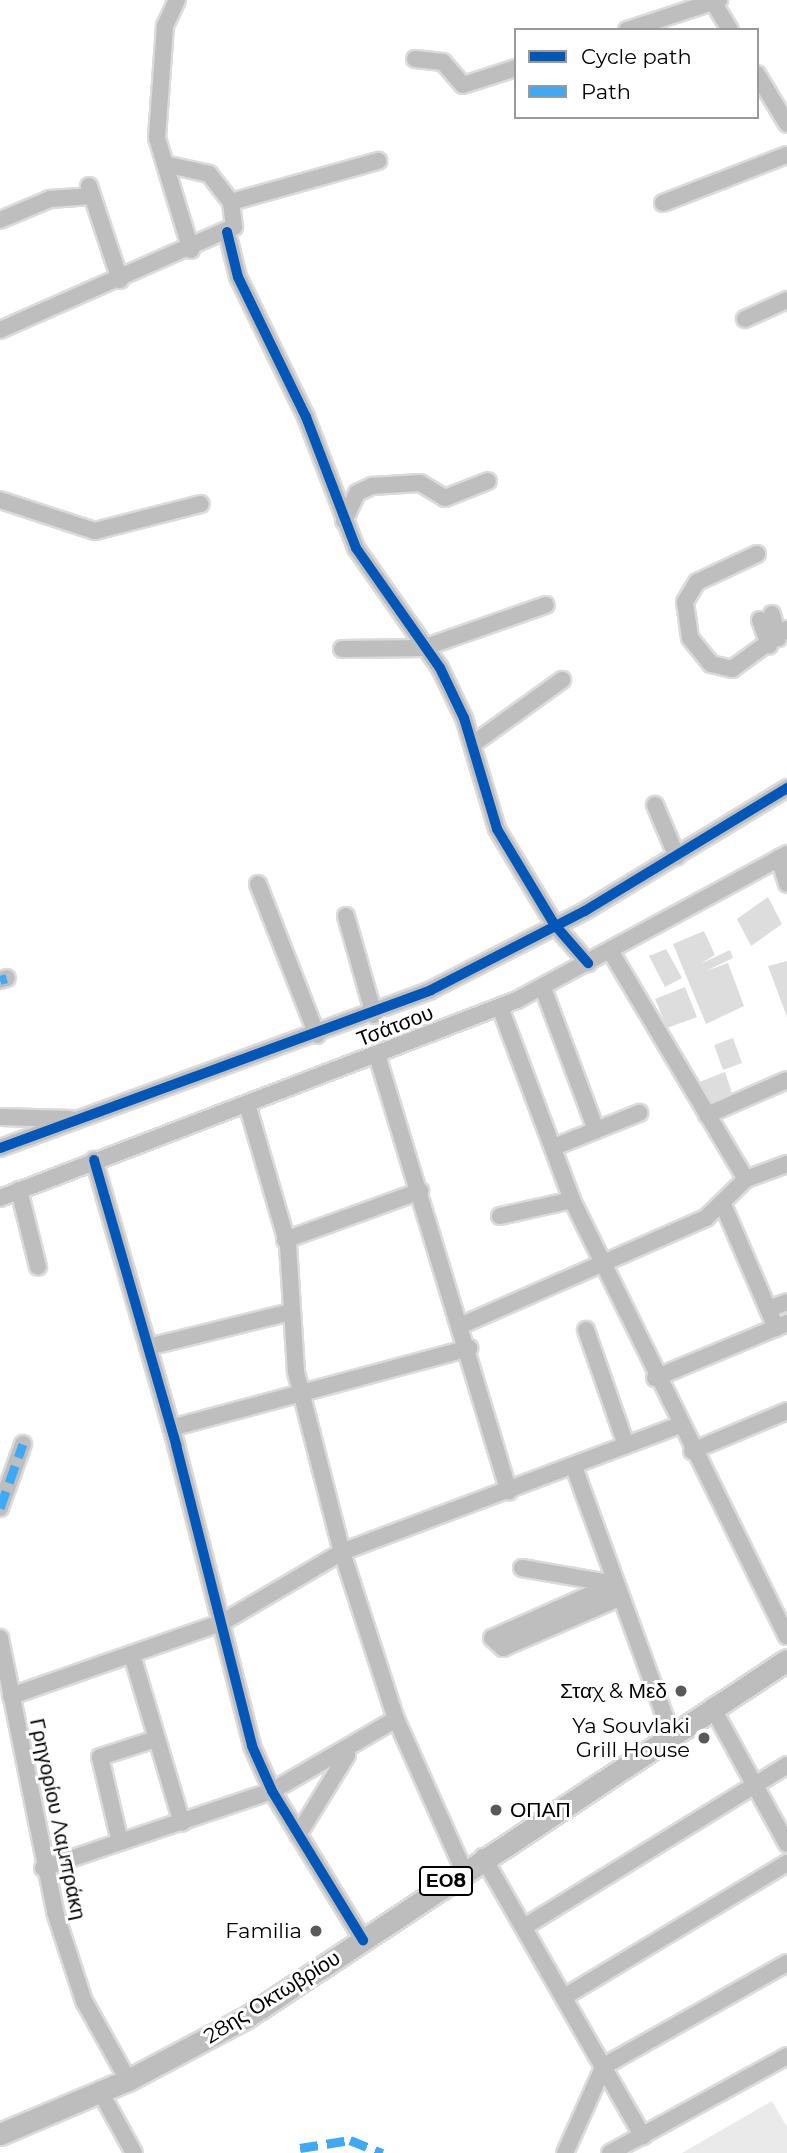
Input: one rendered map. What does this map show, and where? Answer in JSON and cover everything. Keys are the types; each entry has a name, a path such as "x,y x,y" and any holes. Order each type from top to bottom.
{"main road":[{"name":"28ης Οκτωβρίου","path":"101,2093 247,2017 463,1869 787,1660"},
{"name":"ΕΟ8","path":"0,2134 101,2093"}],"street":[{"path":"177,0 165,26 158,112 158,149 191,250"},
{"path":"633,28 715,1 729,28"},
{"path":"415,59 443,62 463,85 514,69"},
{"path":"759,77 787,124"},
{"path":"663,203 787,155"},
{"path":"231,202 378,161"},
{"path":"0,330 191,250 234,227 231,202 209,174 165,164"},
{"path":"0,220 50,200 91,191 120,280"},
{"path":"227,232 238,277 306,417 344,521 366,567 452,689 472,744 497,830 555,924 588,963"},
{"path":"745,319 787,300"},
{"path":"344,521 356,493 372,486 420,484 445,498 488,481"},
{"path":"0,500 103,531 201,504"},
{"path":"757,554 713,570 685,602 690,638 719,670 732,669 778,637 766,617"},
{"path":"342,649 423,648 546,605"},
{"path":"472,744 562,680"},
{"path":"0,1148 374,1015 555,924 677,857 787,788"},
{"path":"655,805 677,857"},
{"path":"783,856 787,884"},
{"name":"Τσάτσου","path":"0,1198 500,1007 611,952 783,856"},
{"path":"258,884 317,1035"},
{"path":"346,916 374,1015"},
{"path":"611,952 746,1179"},
{"path":"543,988 596,1130"},
{"path":"500,1007 572,1200 655,1378 787,1636"},
{"path":"377,1055 469,1348 509,1491"},
{"path":"707,1115 787,1080"},
{"path":"247,1104 285,1240 290,1312 301,1397 342,1552 396,1719 463,1869"},
{"path":"554,1147 639,1113"},
{"path":"0,1117 80,1119"},
{"path":"94,1160 171,1428 252,1746 272,1791 363,1940"},
{"path":"462,1325 604,1268 724,1207 746,1179 787,1164"},
{"path":"19,1190 37,1266"},
{"path":"285,1240 420,1191"},
{"path":"500,1216 572,1200"},
{"path":"655,1378 781,1325 768,1309 724,1207"},
{"path":"768,1309 787,1302"},
{"path":"148,1347 290,1312"},
{"path":"586,1330 626,1446"},
{"path":"171,1428 301,1397 469,1348"},
{"path":"692,1451 787,1411"},
{"path":"11,1696 221,1623 342,1552 679,1425"},
{"path":"0,1508 23,1444"},
{"path":"575,1466 616,1591 671,1734"},
{"path":"522,1568 616,1591"},
{"path":"616,1591 503,1648 492,1638 616,1591"},
{"name":"Γρηγορίου Λαμπράκη","path":"0,1638 43,1868 85,2001 128,2080"},
{"path":"132,1654 182,1823"},
{"path":"712,1707 787,1844"},
{"path":"0,1718 16,1730"},
{"path":"43,1868 272,1791 396,1719"},
{"path":"120,1842 100,1756 156,1739"},
{"path":"298,1835 351,1747"},
{"path":"524,1927 787,1765"},
{"path":"483,1857 643,2136"},
{"path":"564,1997 787,1863"},
{"path":"565,2153 604,2066 787,1963"},
{"path":"610,2153 787,2056"},
{"path":"101,2093 134,2153"}],"shaded area":[{"path":"772,2101 787,2127 787,2153 682,2153"}],"building":[{"path":"768,897 782,924 751,946 737,919"},
{"path":"704,931 715,955 700,964 730,950 733,958 706,971 728,963 744,1006 706,1024 673,944"},
{"path":"666,949 682,978 665,987 649,956"},
{"path":"787,961 787,1017 768,966"},
{"path":"685,987 697,1017 667,1028 655,999"},
{"path":"733,1038 742,1063 723,1070 714,1045"},
{"path":"725,1072 732,1093 708,1104 694,1084"}],"marked path":[{"path":"0,980 7,978"},
{"path":"0,1508 23,1444"},
{"path":"300,2148 350,2140 382,2153"}],"cycle path":[{"path":"227,232 238,277 306,417 356,548 440,668 464,718 497,829 554,924 588,963"},
{"path":"0,1148 431,990 585,911 787,788"},
{"path":"94,1160 176,1445 252,1746 272,1791 363,1940"}],"place":[{"name":"Σταχ & Μεδ","path":"681,1691"},
{"name":"Ya Souvlaki Grill House","path":"704,1738"},
{"name":"ΟΠΑΠ","path":"496,1810"},
{"name":"Familia","path":"316,1931"}]}
